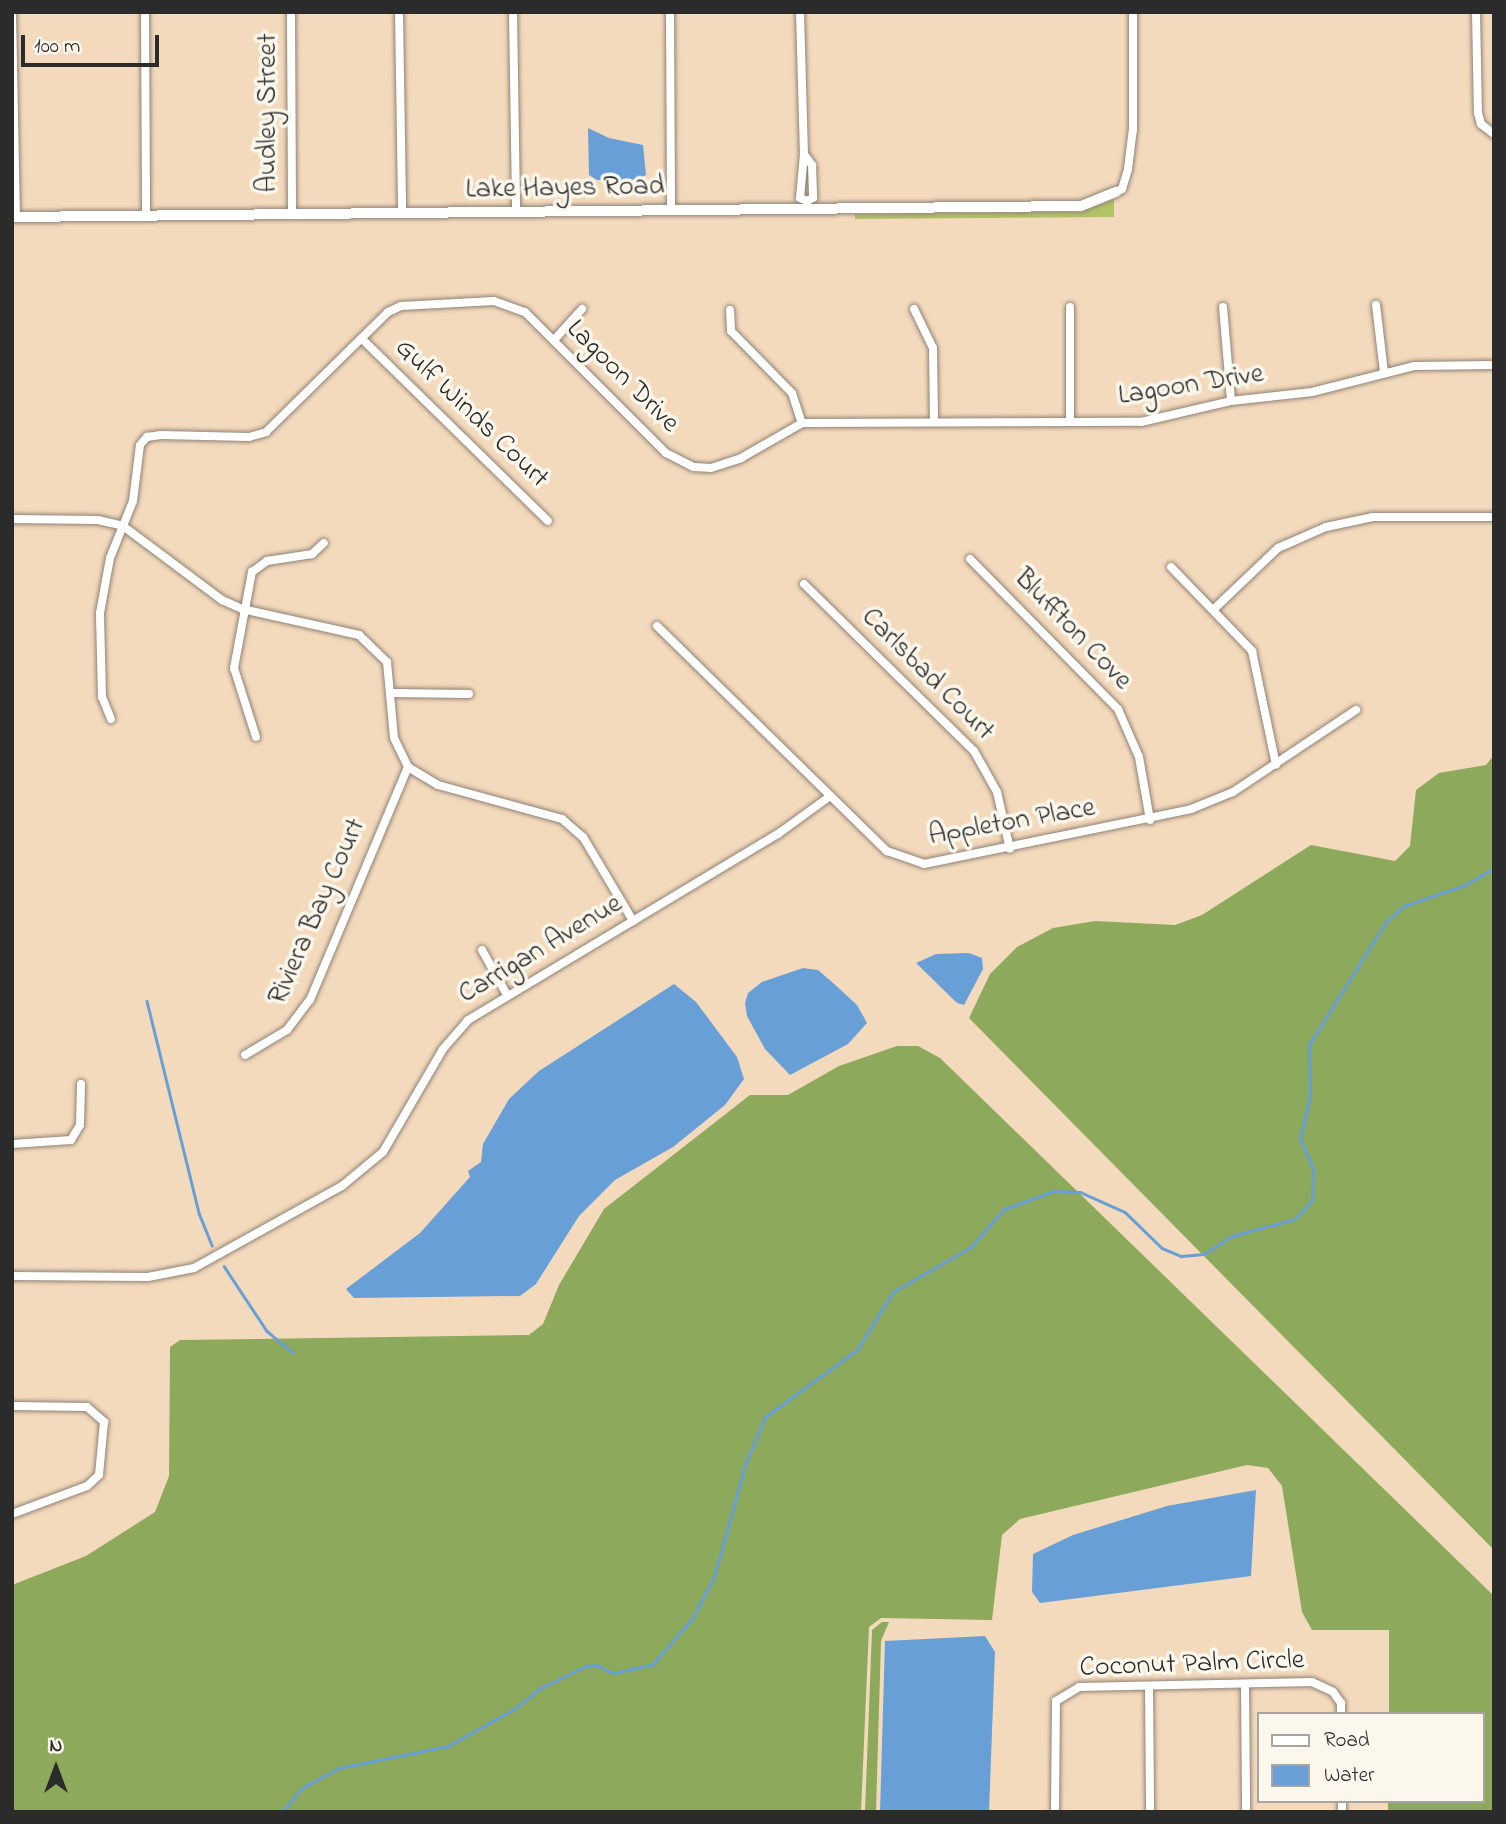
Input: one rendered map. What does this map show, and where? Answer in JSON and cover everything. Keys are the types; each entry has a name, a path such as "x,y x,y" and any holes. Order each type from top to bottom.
{"street":[{"path":"12,12 14,217"},
{"path":"145,12 146,215"},
{"name":"Audley Street","path":"291,12 292,214"},
{"path":"398,12 402,214"},
{"path":"513,12 516,212"},
{"path":"670,12 671,211"},
{"path":"800,12 804,154 800,198 807,205"},
{"path":"1116,192 1122,189 1128,169 1133,130 1133,12"},
{"path":"1476,12 1478,113 1480,124 1494,134"},
{"name":"Lake Hayes Road","path":"14,217 671,211 807,205 1081,206 1116,192"},
{"name":"Lagoon Drive","path":"123,526 137,483 140,445 147,437 249,437 266,432 362,339 401,306 494,302 525,312 666,453 694,467 726,465 802,422 1141,422 1231,401 1312,392 1384,372 1434,365 1494,365"},
{"path":"1376,305 1384,372"},
{"path":"1070,307 1070,422"},
{"path":"1223,307 1231,401"},
{"path":"554,340 582,309"},
{"path":"914,309 933,348 934,421"},
{"path":"730,310 731,331 792,393 802,422"},
{"name":"Gulf Winds Court","path":"362,339 548,521"},
{"path":"1213,611 1278,548 1326,527 1373,517 1494,517"},
{"path":"12,519 98,520 123,526 222,600 242,609 359,635 387,662 392,693 394,738 408,767 438,785 562,819 583,836 633,921"},
{"path":"111,719 102,697 100,613 110,558 123,526"},
{"path":"256,737 234,668 242,609 258,565 312,554 324,543"},
{"name":"Bluffton Cove","path":"970,559 1118,709 1139,757 1150,820"},
{"path":"1171,567 1252,651 1276,765"},
{"name":"Carlsbad Court","path":"804,584 974,751 997,792 1010,849"},
{"name":"Appleton Place","path":"657,626 829,797 887,851 904,860 943,862 1150,820 1233,792 1356,710"},
{"path":"392,693 468,694"},
{"name":"Riviera Bay Court","path":"245,1055 287,1030 310,1000 408,767"},
{"name":"Carrigan Avenue","path":"12,1276 148,1277 194,1268 342,1186 383,1152 455,1032 508,995 778,834 829,797"},
{"path":"482,950 508,995"},
{"path":"12,1144 71,1140 80,1125 81,1084"},
{"path":"12,1406 87,1407 104,1422 104,1462 99,1475 87,1486 12,1514"},
{"name":"Coconut Palm Circle","path":"1055,1812 1056,1701 1079,1687 1322,1684 1341,1703 1341,1712"},
{"path":"1245,1685 1246,1812"},
{"path":"1149,1686 1150,1812"}],"green space":[{"path":"1114,199 1114,217 855,219 855,214 1081,212"},
{"path":"1494,755 1494,1550 969,1018 990,974 1017,947 1053,928 1095,921 1175,925 1202,915 1311,845 1395,861 1410,846 1416,790 1439,773 1486,765"},
{"path":"897,1046 918,1046 940,1058 1494,1596 1494,1812 1388,1812 1388,1803 1485,1803 1485,1712 1389,1712 1389,1630 1312,1630 1302,1612 1282,1486 1268,1468 1247,1465 1020,1519 1002,1535 992,1620 881,1618 869,1627 861,1812 12,1812 12,1585 86,1556 155,1512 169,1476 170,1347 180,1340 529,1335 543,1324 559,1285 604,1209 750,1095 788,1095 839,1066"},
{"path":"882,1622 889,1622 881,1641 876,1812 865,1812 872,1630"}],"water":[{"path":"588,128 609,138 643,145 646,175 637,180 597,180 589,175"},
{"path":"969,953 982,958 983,969 964,1005 957,1003 916,963 936,954"},
{"path":"803,968 818,970 832,982 857,1005 867,1023 848,1044 790,1075 765,1049 747,1016 745,1003 748,993 762,982"},
{"path":"674,984 696,1002 737,1057 744,1079 725,1105 673,1147 615,1180 579,1216 536,1284 520,1296 354,1298 346,1289 420,1233 470,1177 468,1171 481,1162 483,1144 509,1099 539,1071"},
{"path":"1256,1490 1251,1576 1040,1603 1032,1592 1033,1554 1073,1535 1167,1506"},
{"path":"985,1636 995,1652 989,1812 880,1812 885,1641"}],"waterway":[{"path":"282,1812 302,1788 339,1768 448,1746 516,1708 541,1688 586,1666 597,1665 613,1673 652,1665 692,1619 714,1577 745,1465 765,1417 857,1350 893,1292 971,1247 1004,1209 1054,1191 1080,1192 1125,1212 1162,1248 1181,1256 1204,1254 1232,1236 1295,1219 1312,1201 1313,1169 1300,1139 1310,1097 1309,1045 1386,922 1404,906 1465,885 1494,868"},
{"path":"147,1001 199,1213 212,1246"},
{"path":"224,1266 267,1331 293,1353"}]}
